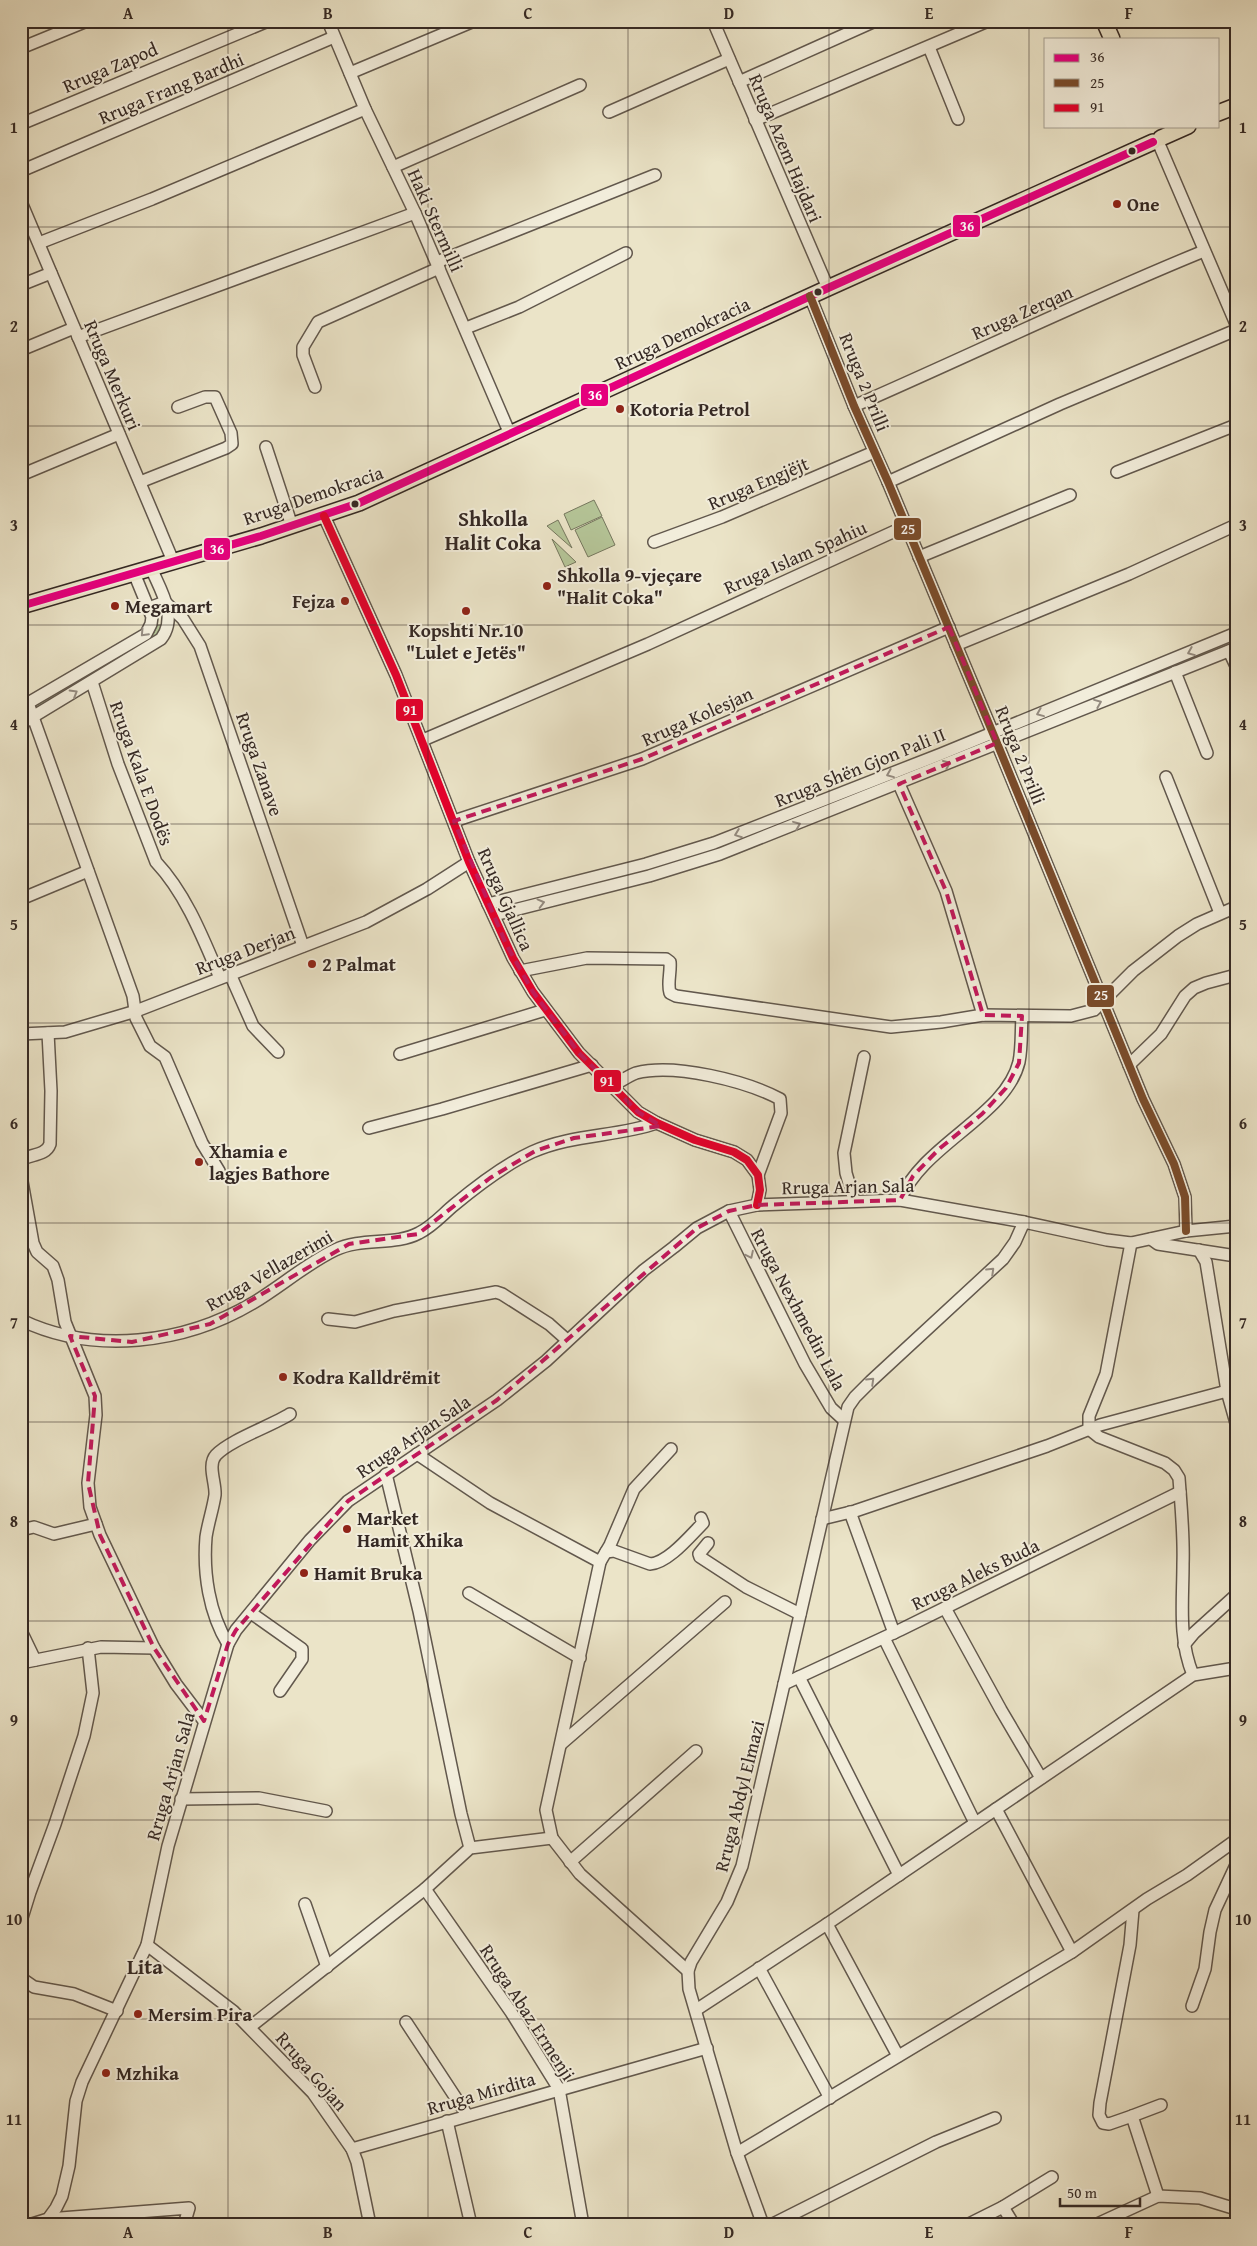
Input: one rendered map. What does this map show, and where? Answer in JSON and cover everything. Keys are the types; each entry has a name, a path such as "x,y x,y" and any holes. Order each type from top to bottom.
{"main road":[{"path":"1104,21 1112,38"},
{"path":"1220,112 1236,106"},
{"name":"Rruga Demokracia","path":"21,606 324,516 398,487 1156,137 1182,128"}],"street":[{"path":"21,48 87,21"},
{"name":"Rruga Zapod","path":"21,124 268,21"},
{"name":"Haki Stermilli","path":"328,21 365,108 416,212 510,434"},
{"path":"350,73 474,21"},
{"name":"Rruga Azem Hajdari","path":"713,21 828,288"},
{"path":"739,82 876,21"},
{"path":"755,120 988,21"},
{"name":"Rruga Frang Bardhi","path":"21,170 334,37"},
{"path":"929,47 958,119"},
{"path":"609,112 729,59"},
{"path":"393,167 580,85"},
{"path":"39,243 152,198 365,108"},
{"path":"1156,137 1236,324"},
{"path":"315,387 303,355 303,346 318,322 438,265 655,175"},
{"name":"Rruga Merkuri","path":"21,202 25,220 39,243 174,561"},
{"path":"21,350 76,333 416,212"},
{"name":"Rruga Zerqan","path":"854,406 1204,251"},
{"path":"466,328 519,306 626,253"},
{"path":"21,285 51,273"},
{"name":"Rruga 2 Prilli","path":"810,296 854,406 949,627 1129,1065 1182,1184 1185,1197 1186,1231"},
{"path":"888,482 1060,404 1236,330"},
{"path":"140,482 232,444 231,433 216,397 205,397 178,408"},
{"path":"1117,472 1236,425"},
{"path":"21,474 119,434"},
{"path":"266,447 292,526"},
{"name":"Rruga Engjëjt","path":"654,542 722,517 874,452"},
{"path":"919,557 1070,495"},
{"name":"Rruga Gjallica","path":"324,516 423,740 469,862 520,972 545,1010 592,1065 638,1112 694,1140 734,1152 747,1160 758,1175"},
{"name":"Rruga Islam Spahiu","path":"423,740 648,644 906,526"},
{"path":"956,646 1129,574 1236,526"},
{"path":"21,724 160,639 166,631 170,620 151,568"},
{"path":"134,573 150,608 151,624 142,636 24,705 32,718 88,870 133,996 136,1018 150,1046 165,1057 198,1136 219,1171"},
{"path":"150,608 165,602"},
{"name":"Rruga Zanave","path":"165,602 182,619 200,646 208,664 303,946"},
{"name":"Rruga Kolesjan","path":"454,821 642,759 949,627"},
{"name":"Rruga Shën Gjon Pali II","path":"494,915 688,865 786,829 899,784 995,738 1236,633"},
{"path":"1233,649 1236,666"},
{"name":"Rruga Shën Gjon Pali II","path":"488,904 646,864 714,843 1233,649"},
{"path":"1175,672 1207,753"},
{"name":"Rruga Kala E Dodës","path":"92,682 118,764 156,862 166,873 181,896 253,1026 278,1052"},
{"path":"1166,777 1220,913"},
{"path":"899,784 946,891 983,1014"},
{"name":"Rruga Derjan","path":"21,1034 48,1033 84,1028 136,1011 366,922 428,889 469,862"},
{"path":"21,899 88,870"},
{"path":"520,972 587,958 666,959 670,962 668,988 670,993 676,996 891,1027 940,1022 983,1014 1052,1017 1083,1014 1094,1010 1154,953 1197,924 1236,907"},
{"path":"1129,1065 1161,1034 1186,996 1194,988 1236,975"},
{"path":"400,1054 545,1010"},
{"path":"900,1200 913,1176 939,1150 982,1114 1006,1088 1018,1063 1022,1016"},
{"path":"21,1160 49,1149 51,1091 48,1033"},
{"path":"854,1200 846,1173 844,1153 864,1057"},
{"path":"369,1128 442,1109 592,1065"},
{"path":"612,1086 635,1074 645,1072 693,1073 720,1078 780,1099 781,1113 758,1175 760,1190 756,1205"},
{"name":"Rruga Vellazerimi","path":"21,1320 70,1336 132,1342 152,1340 210,1324 252,1303 333,1251 349,1244 404,1238 418,1234 490,1178 516,1160 535,1151 574,1138 639,1129 657,1123"},
{"path":"21,1176 33,1243 37,1252 53,1266 58,1280 65,1322 95,1396 96,1415 88,1484 90,1507 96,1524 154,1648 176,1684 204,1721"},
{"name":"Rruga Arjan Sala","path":"48,2218 56,2208 66,2183 73,2121 82,2082 117,2011 146,1945 163,1864 228,1644 251,1612 327,1521 348,1501 497,1400 546,1361 644,1270 697,1228 729,1211 756,1205 854,1200 900,1200 1131,1243 1186,1231 1236,1226"},
{"name":"Rruga Nexhmedin Lala","path":"729,1211 808,1370 831,1408 844,1420"},
{"name":"Rruga Abdyl Elmazi","path":"688,1972 691,1962 727,1902 742,1866 844,1420 855,1397 1003,1259 1015,1242 1024,1222"},
{"path":"1151,1239 1158,1244 1236,1256"},
{"path":"1089,1429 1089,1416 1106,1374 1131,1243"},
{"path":"1200,1250 1206,1262 1227,1391 1236,1423"},
{"path":"328,1319 355,1322 394,1311 496,1292 549,1324 567,1340"},
{"path":"822,1519 850,1512 1089,1429 1227,1391"},
{"path":"228,1644 214,1614 206,1563 206,1537 215,1495 213,1460 223,1449 290,1414"},
{"path":"1089,1429 1099,1437 1165,1463 1174,1470 1179,1478 1183,1557 1182,1633 1193,1675"},
{"path":"672,1450 634,1489 603,1557 546,1810 552,1838 570,1862 609,1901 645,1930 688,1972 690,1989 737,2153 763,2225"},
{"path":"416,1454 490,1503 603,1557"},
{"path":"386,1474 420,1611 461,1814 470,1848"},
{"name":"Rruga Aleks Buda","path":"784,1684 945,1608 1180,1492"},
{"path":"850,1512 889,1635 975,1823"},
{"path":"603,1557 614,1551 650,1564 656,1564 678,1549 702,1524 702,1518"},
{"path":"21,1530 34,1527 54,1534 96,1524"},
{"path":"708,1543 699,1554 700,1557 746,1587 800,1614"},
{"path":"469,1593 580,1658"},
{"path":"1184,1646 1194,1632 1236,1596"},
{"path":"561,1744 724,1602"},
{"path":"945,1608 1041,1778"},
{"path":"251,1612 302,1649 302,1660 280,1691"},
{"path":"21,1631 35,1660"},
{"path":"21,1663 88,1648 154,1648"},
{"path":"21,1921 84,1736 93,1693 88,1648"},
{"path":"696,2010 827,1924 1193,1675 1236,1668"},
{"path":"799,1677 899,1875"},
{"path":"570,1862 696,1751"},
{"path":"182,1799 259,1798 326,1811"},
{"path":"996,1809 1072,1952"},
{"path":"250,2027 425,1889 470,1848 552,1838"},
{"path":"737,2153 1072,1952 1133,1910 1147,1898 1188,1875 1236,1840"},
{"path":"1192,2006 1205,1969 1215,1910 1236,1865"},
{"name":"Rruga Abaz Ermenji","path":"425,1889 511,2012 559,2089 583,2225"},
{"path":"305,1904 327,1967"},
{"path":"1133,1910 1130,1945 1103,2082 1099,2115 1103,2123 1109,2124 1161,2105"},
{"path":"827,1924 898,2056"},
{"name":"Rruga Gojan","path":"146,1945 211,1994 250,2027 313,2093 352,2149 357,2162 367,2222"},
{"path":"760,1968 830,2098"},
{"path":"21,1978 34,1987 74,1994 117,2011"},
{"path":"406,2022 467,2115"},
{"name":"Rruga Mirdita","path":"352,2149 707,2048"},
{"path":"1132,2116 1158,2196"},
{"path":"771,2225 936,2142 994,2118"},
{"path":"446,2121 471,2225"},
{"path":"967,2225 1004,2207 1052,2177"},
{"path":"1095,2225 1158,2196 1200,2198 1236,2209"},
{"path":"1004,2207 1014,2225"},
{"path":"29,2225 48,2218 189,2208 184,2225"}],"highlighted area":[{"path":"949,627 997,743 899,784 946,891 983,1015 1022,1016 1019,1063 1006,1088 982,1114 939,1149 913,1176 900,1200 757,1205 729,1211 697,1228 497,1400 348,1501 236,1630 228,1644 204,1721 154,1648 100,1535 88,1483 95,1396 70,1336 132,1342 210,1324 349,1244 418,1234 490,1178 535,1151 574,1138 661,1126 638,1112 579,1053 533,992 506,944 454,821 642,759"}],"green space":[{"path":"594,500 602,516 571,530 564,514"},
{"path":"602,517 615,545 588,557 575,530"},
{"path":"558,520 572,548 547,526"},
{"path":"552,539 576,562 565,567"},
{"path":"157,625 163,625 158,635 38,709 35,705 148,639 154,633"}],"transit line":[{"name":"36","path":"21,606 261,536 359,503 828,288 1153,142"},
{"name":"25","path":"810,296 854,406 888,482 997,743 1143,1099 1174,1164 1185,1197 1186,1231"},
{"name":"91","path":"324,516 396,675 469,862 513,958 533,992 579,1053 638,1112 695,1140 734,1152 747,1160 758,1175 760,1190 757,1205"}],"place":[{"name":"One","path":"1117,204"},
{"name":"Kotoria Petrol","path":"620,409"},
{"name":"Shkolla 9-vjeçare \"Halit Coka\"","path":"547,586"},
{"name":"Fejza","path":"345,601"},
{"name":"Megamart","path":"115,606"},
{"name":"Kopshti Nr.10 \"Lulet e Jetës\"","path":"466,611"},
{"name":"2 Palmat","path":"312,964"},
{"name":"Xhamia e lagjes Bathore","path":"199,1162"},
{"name":"Kodra Kalldrëmit","path":"283,1377"},
{"name":"Market Hamit Xhika","path":"347,1529"},
{"name":"Hamit Bruka","path":"304,1573"},
{"name":"Mersim Pira","path":"138,2014"},
{"name":"Mzhika","path":"106,2073"}],"district":[{"name":"Shkolla Halit Coka","path":"493,530"},
{"name":"Lita","path":"145,1966"}]}
